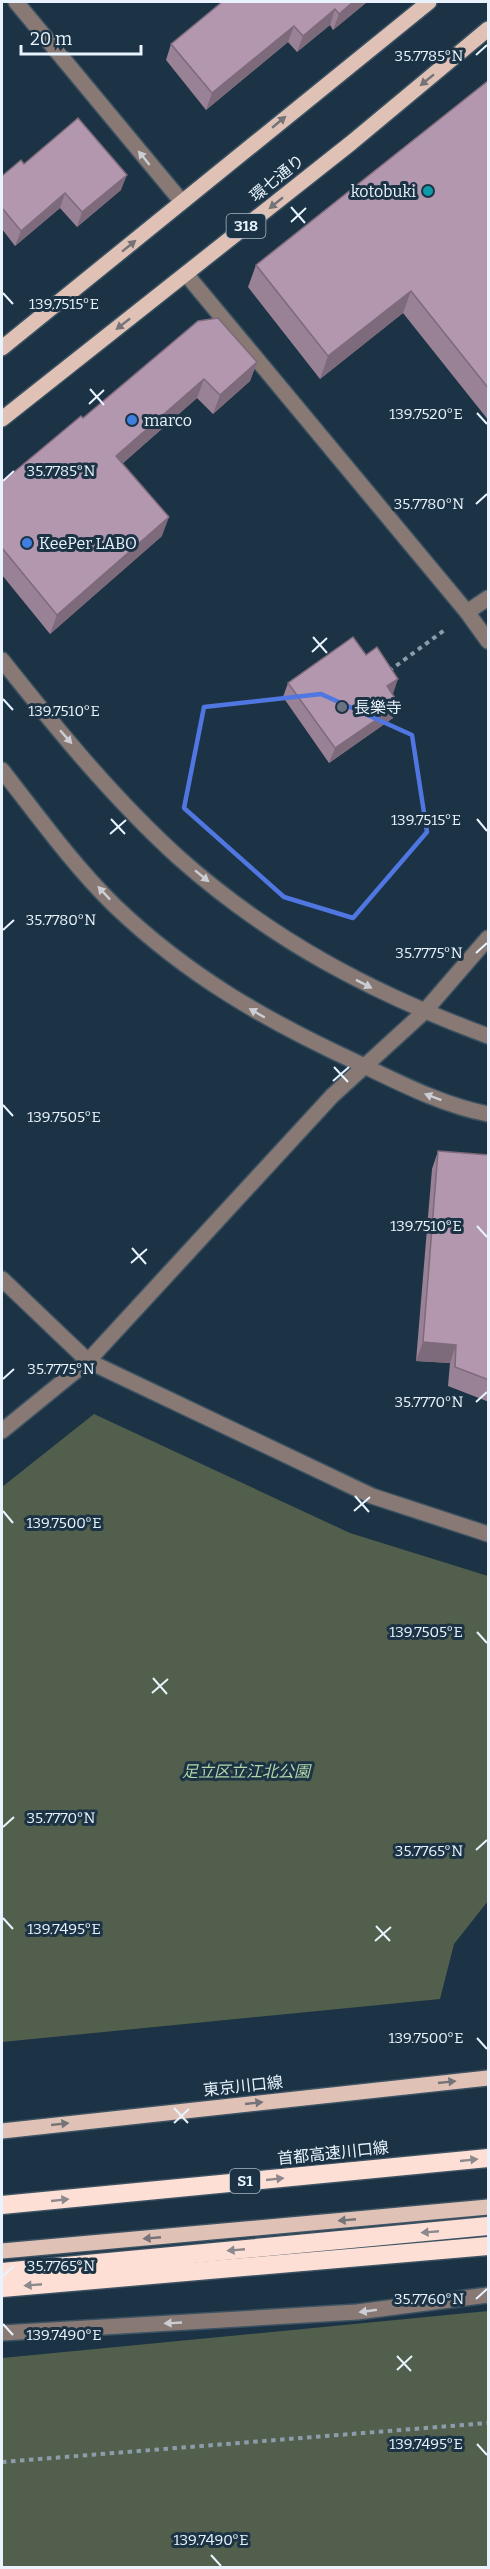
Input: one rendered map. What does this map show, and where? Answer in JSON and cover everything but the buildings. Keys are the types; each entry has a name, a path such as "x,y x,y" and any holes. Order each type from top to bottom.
{"highway":[{"name":"首都高速川口線","path":"2,2205 489,2158"},
{"path":"2,2272 489,2226"},
{"path":"2,2288 489,2246"}],"main road":[{"path":"2,348 429,2"},
{"name":"環七通り","path":"2,419 186,274 489,29"},
{"name":"東京川口線","path":"2,2130 489,2078"},
{"path":"2,2252 489,2207"}],"street":[{"path":"16,2 182,202"},
{"path":"186,274 489,641"},
{"path":"467,612 489,598"},
{"path":"2,660 127,806 178,856 229,898 292,943 364,984 424,1012 489,1036"},
{"path":"2,770 78,865 115,906 177,958 234,999 277,1024 428,1095 466,1110 489,1114"},
{"path":"2,1431 88,1361 332,1096 424,1012 489,938"},
{"path":"2,1279 88,1361 372,1496 489,1534"},
{"path":"2,2333 357,2312 489,2295"}],"path":[{"path":"381,676 467,612"},
{"path":"2,2462 489,2423"}],"highlighted area":[{"path":"321,694 412,735 427,832 353,918 284,897 184,808 204,707"}],"green space":[{"name":"足立区立江北公園","path":"94,1414 350,1533 488,1576 488,1901 454,1944 440,1999 2,2042 2,1487"},
{"path":"488,2311 488,2567 2,2567 2,2358"}],"place":[{"name":"kotobuki","path":"428,191"},
{"name":"marco","path":"132,420"},
{"name":"KeePer LABO","path":"27,543"},
{"name":"長樂寺","path":"342,707"}]}
